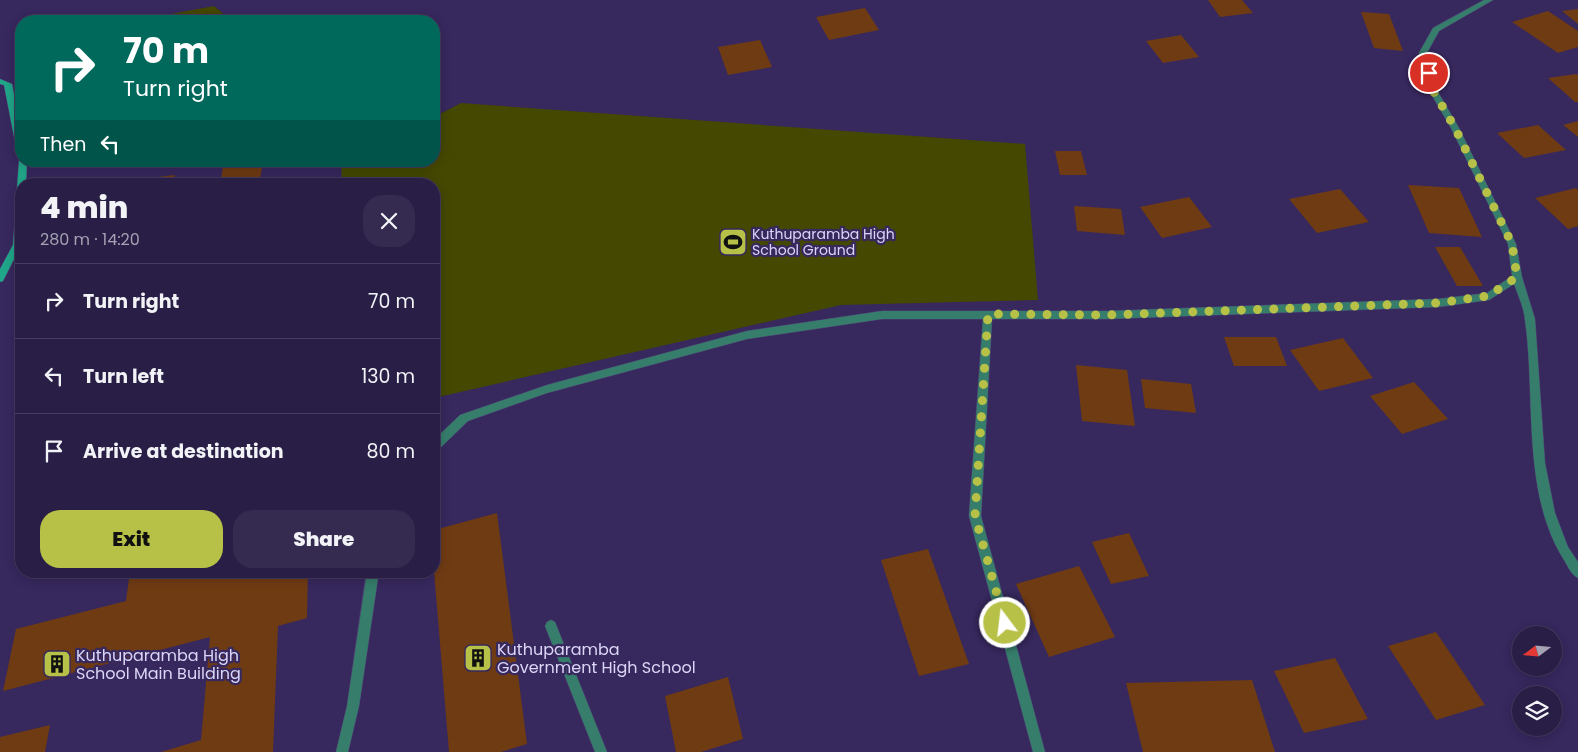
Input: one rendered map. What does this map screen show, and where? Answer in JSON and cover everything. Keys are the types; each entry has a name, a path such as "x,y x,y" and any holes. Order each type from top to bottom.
{"main road":[{"path":"0,81 8,84 15,121"},
{"path":"0,278 15,249"}],"street":[{"path":"1489,0 1436,30 1423,54 1434,92 1455,128 1512,244 1517,277 1530,319 1540,464 1549,513 1564,550 1578,572"},
{"path":"440,441 464,418 547,389 747,335 882,315 1107,315 1438,303 1488,296 1517,277"},
{"path":"988,314 975,516 1039,752"},
{"path":"342,752 352,706 372,578"},
{"path":"551,626 601,752"}],"shaded area":[{"path":"214,6 225,15 166,15"},
{"name":"Kuthuparamba High School Ground","path":"461,103 1025,144 1038,300 841,305 440,397 440,178 342,178 341,167 440,167 440,114"}],"building":[{"path":"1208,0 1242,0 1253,13 1220,17"},
{"path":"865,8 879,30 829,40 816,17"},
{"path":"1578,9 1578,24 1562,11"},
{"path":"1548,11 1578,31 1578,47 1558,53 1512,22"},
{"path":"1361,12 1389,14 1403,51 1374,48"},
{"path":"1181,35 1199,57 1163,63 1146,41"},
{"path":"760,40 772,67 728,75 718,47"},
{"path":"1578,75 1578,102 1575,102 1548,78"},
{"path":"1578,121 1578,137 1563,125"},
{"path":"1538,125 1566,150 1524,158 1497,133"},
{"path":"1055,151 1081,151 1087,175 1060,175"},
{"path":"223,167 262,167 260,178 221,178"},
{"path":"175,175 174,178 149,178"},
{"path":"1408,185 1459,188 1482,237 1429,233"},
{"path":"1576,188 1578,190 1578,226 1568,229 1535,198"},
{"path":"1340,189 1369,222 1317,233 1289,199"},
{"path":"1189,197 1212,227 1162,238 1140,207"},
{"path":"1074,206 1121,209 1125,235 1077,231"},
{"path":"1435,247 1460,247 1483,286 1457,286"},
{"path":"1224,337 1276,337 1287,366 1234,366"},
{"path":"1343,338 1373,378 1319,391 1290,350"},
{"path":"1076,365 1127,370 1135,426 1082,421"},
{"path":"1141,379 1191,384 1196,413 1145,408"},
{"path":"1414,382 1448,419 1402,434 1370,396"},
{"name":"Kuthuparamba Government High School","path":"497,513 527,744 501,752 449,752 435,578 440,578 440,528"},
{"path":"1129,533 1149,576 1111,584 1092,542"},
{"path":"928,549 969,664 919,676 881,560"},
{"path":"1079,566 1115,637 1049,657 1016,584"},
{"name":"Kuthuparamba High School Main Building","path":"129,578 308,578 307,618 278,626 273,752 161,752 201,740 210,637 3,691 16,629 126,601"},
{"path":"1436,632 1485,705 1436,720 1388,646"},
{"path":"1335,658 1368,719 1304,733 1274,671"},
{"path":"728,677 743,739 701,752 676,752 665,696"},
{"path":"1252,680 1275,752 1143,752 1126,683"},
{"path":"50,725 45,752 0,752 0,737"}],"place":[{"name":"Kuthuparamba High School Ground","path":"733,242"},
{"name":"Kuthuparamba Government High School","path":"478,658"},
{"name":"Kuthuparamba High School Main Building","path":"57,664"}],"route":[{"path":"1005,623 975,516 988,314 1107,315 1438,303 1488,296 1517,277 1512,244 1455,128 1434,92 1429,73"}]}
